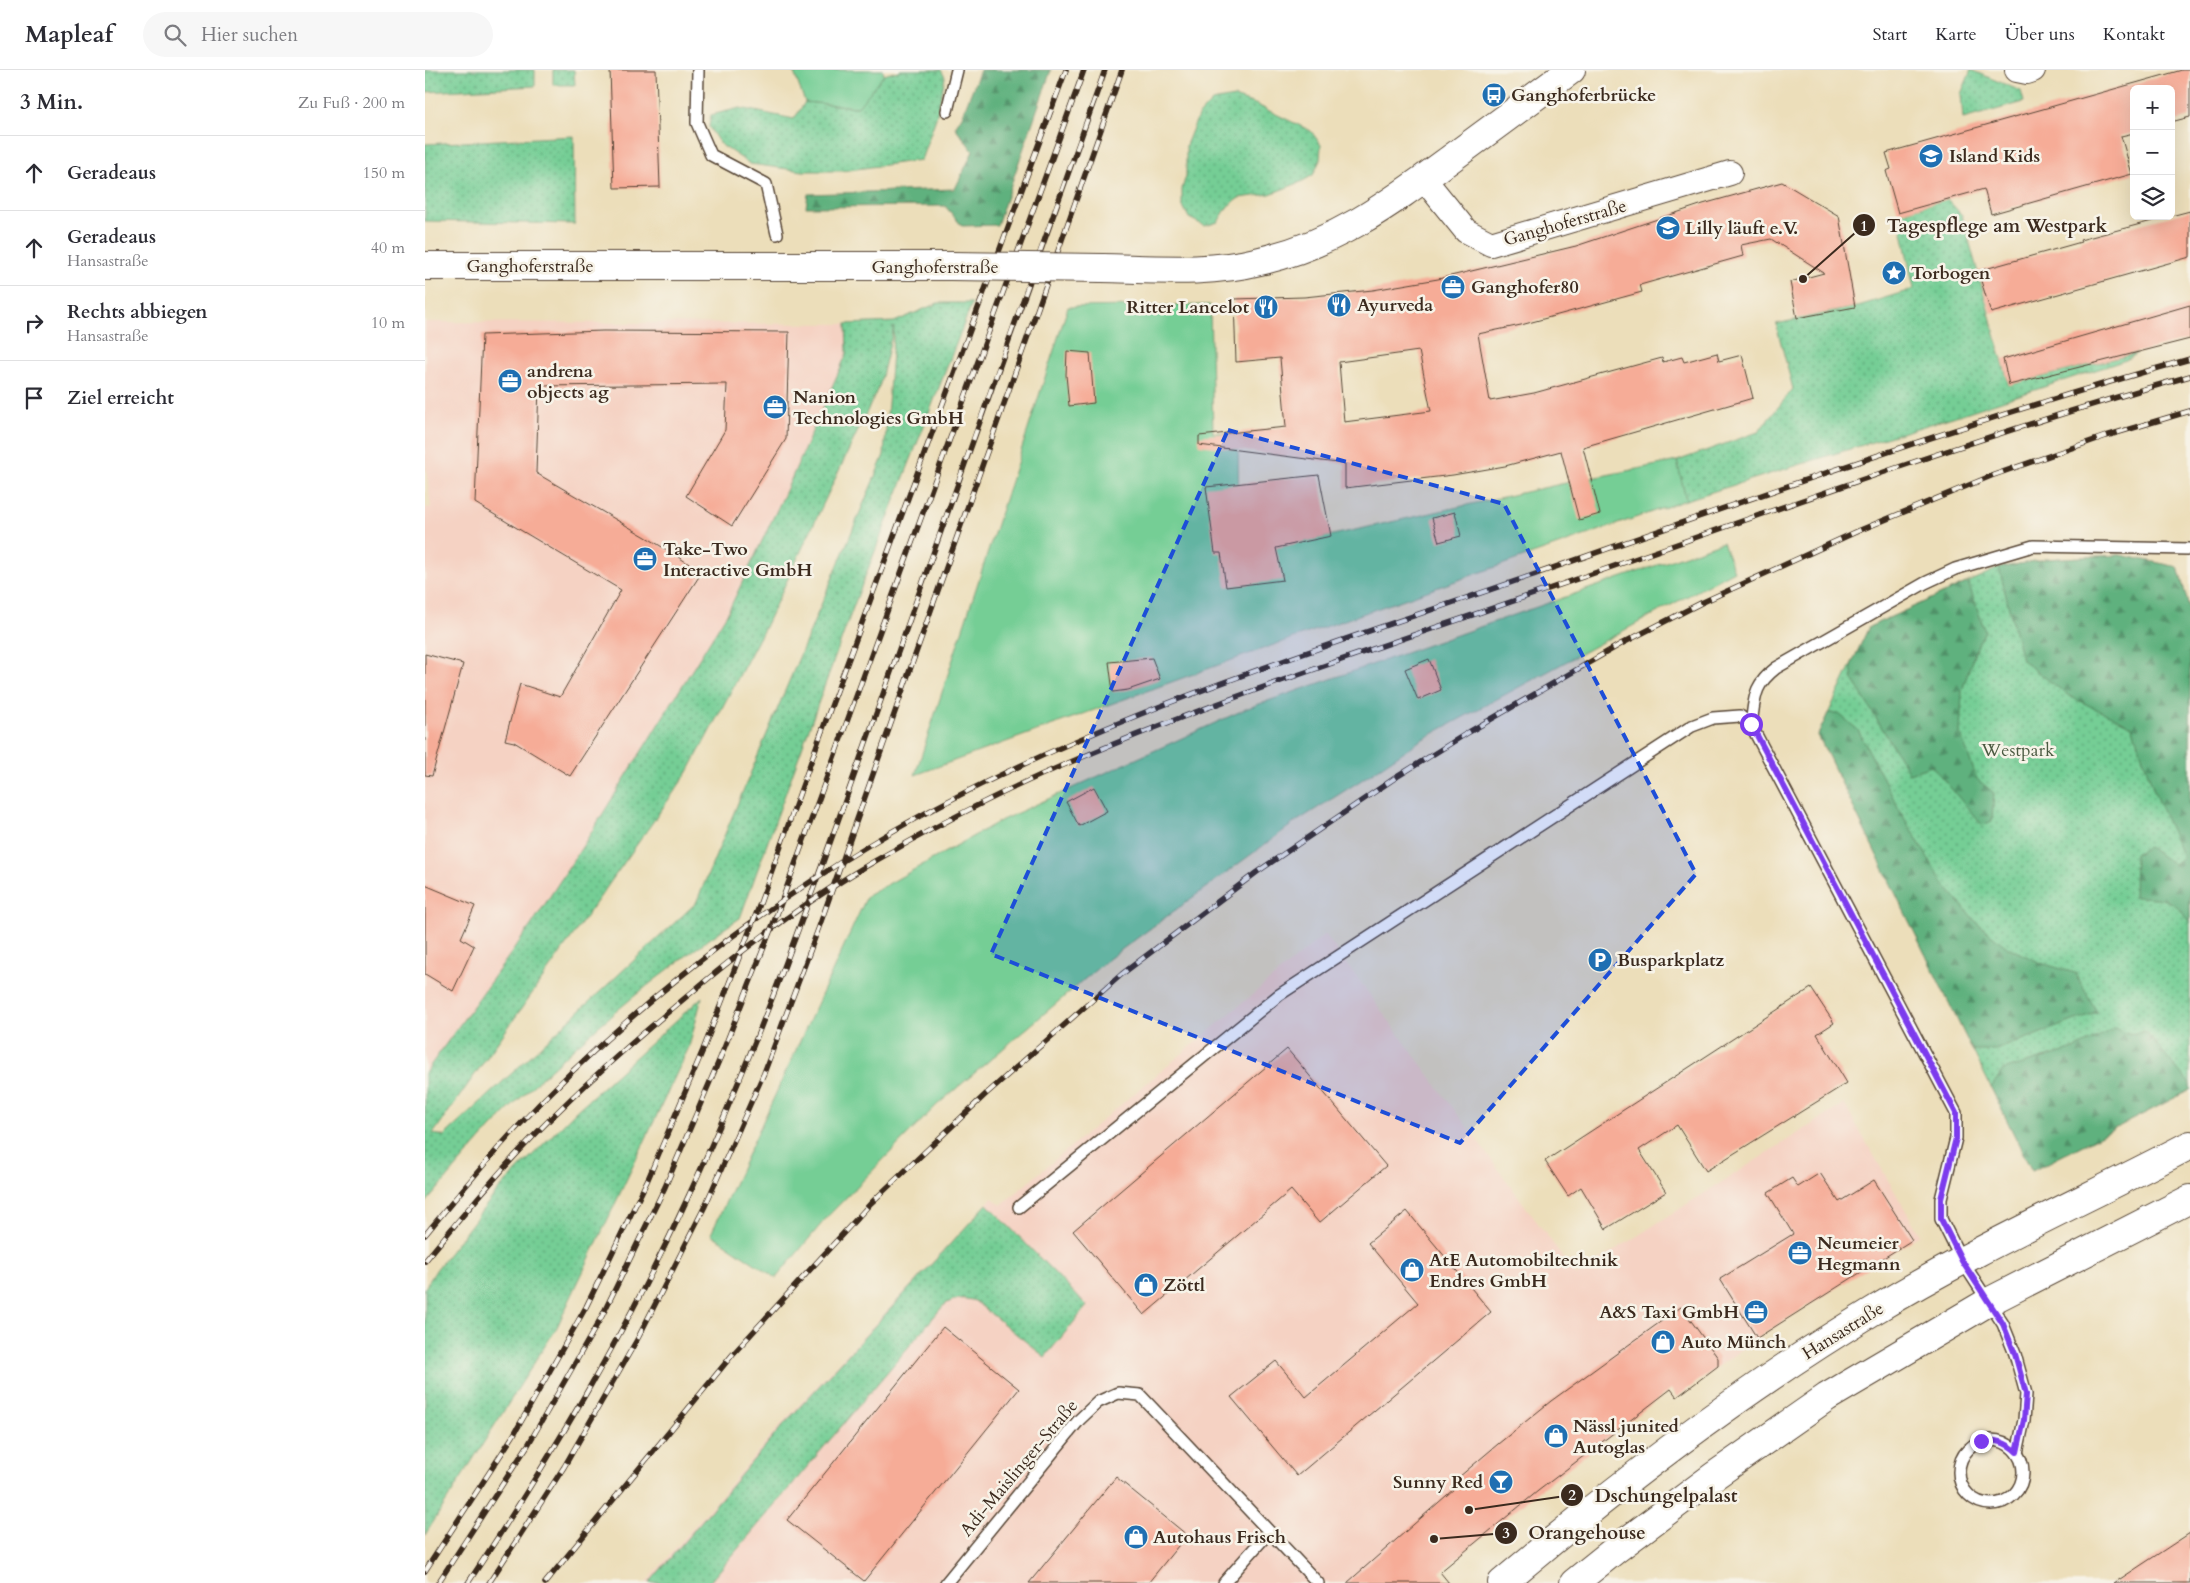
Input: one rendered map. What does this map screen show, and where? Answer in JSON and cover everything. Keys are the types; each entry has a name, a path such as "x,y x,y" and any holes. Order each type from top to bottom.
{"main road":[{"name":"Ganghoferstraße","path":"425,266 951,266 1192,269 1260,262 1292,252 1347,230 1385,207 1571,70"},
{"name":"Hansastraße","path":"1502,1583 1570,1526 1753,1388 1874,1310 1962,1261 2190,1145"},
{"path":"1574,1583 1714,1476 1827,1397 1990,1301 2190,1199"}],"street":[{"path":"2017,70 2027,72 2033,70"},
{"name":"Ganghoferstraße","path":"1424,178 1466,231 1491,244 1731,173"}],"lane":[{"path":"697,70 697,123 711,155 766,184 777,234"},
{"path":"947,111 957,70"},
{"path":"1751,724 1755,695 1762,678 1776,668 1925,583 1955,569 2033,546 2190,549"},
{"path":"1019,1208 1279,995 1692,726 1713,718 1740,716 1751,724 1956,1113 1956,1138 1941,1199 1941,1219 1962,1261 1990,1301 2003,1324 2015,1354 2026,1394 2024,1420 2017,1452 2021,1462 2022,1477 2017,1491 1999,1503 1989,1504 1979,1502 1964,1490 1960,1481 1960,1461 1972,1445 1981,1441 2000,1441 2017,1452"},
{"name":"Adi-Maislinger-Straße","path":"946,1583 1079,1420 1098,1402 1118,1393 1140,1395 1319,1583"},
{"path":"1224,1583 1269,1532"}],"highlighted area":[{"path":"1228,430 1504,504 1696,874 1460,1143 991,954"}],"shaded area":[{"path":"425,322 846,324 847,353 785,493 728,612 532,924 425,1073 425,508 431,507 425,459"},
{"path":"1325,934 1576,1275 1844,1104 1920,1235 1757,1338 1677,1397 1671,1389 1538,1491 1440,1572 1444,1577 1437,1583 709,1583 950,1300 963,1298 975,1301 1045,1357 1087,1307 987,1204 784,1424 649,1583 646,1583 783,1422 992,1198 1001,1205"}],"green space":[{"path":"425,70 535,70 535,86 425,92"},
{"path":"553,70 574,70 575,85 553,85"},
{"path":"793,70 883,70 884,75 858,107 805,102"},
{"path":"901,70 941,70 945,77 936,118 921,160 842,171 803,171 750,164 720,144 709,127 711,115 740,108 794,119 805,102 857,107 884,75"},
{"path":"980,70 1051,70 997,225 962,226 945,206 806,207 808,194 955,189 973,151 955,127 962,116"},
{"path":"1971,70 2021,91 2024,102 1963,119 1961,94"},
{"path":"1234,97 1255,104 1311,131 1321,145 1320,160 1313,175 1301,182 1270,194 1239,198 1228,206 1218,222 1205,226 1189,218 1182,204 1182,189 1186,176 1186,145 1198,116 1212,101"},
{"path":"574,136 575,224 425,221 425,144"},
{"path":"1947,199 1962,215 2009,385 2137,353 2126,360 1959,415 1686,500 1677,461 1758,432 1793,389 1776,324 1855,307 1914,289 1898,213"},
{"path":"938,303 972,303 854,605 740,918 646,986 587,1036 503,1115 425,1204 425,1073 532,924 728,612 785,493 847,353 846,324 894,322","holes":["894,327 884,455 696,903 444,1136 433,1134 688,772 765,627 880,384"]},
{"path":"1210,305 1213,433 1238,432 1239,556 1561,484 1677,461 1686,500 1268,647 915,775 1068,307"},
{"path":"1723,542 1734,571 1421,740 1294,823 1106,961 937,1105 828,1216 776,1278 711,1234 867,896 1002,820 1248,708"},
{"name":"Westpark","path":"2120,555 2178,567 2190,611 2190,1090 2032,1171 1818,735 1869,627 1999,568 2045,559"},
{"path":"2120,555 2178,567 2190,611 2190,923 2179,908 2167,901 2134,897 2135,854 2148,847 2174,864 2183,857 2157,799 2132,726 2069,696 2022,660 1999,568 2045,559"},
{"path":"1968,582 1985,631 1975,651 1962,691 1960,733 1977,779 1994,793 1992,821 1982,825 1932,766 1909,773 1853,680 1851,665 1869,627"},
{"path":"1828,713 1838,713 1858,730 1900,811 1943,883 1977,923 2007,947 2041,963 2075,973 2097,1012 1996,1050 1972,1050 1818,735"},
{"path":"702,997 689,1047 557,1327 425,1535 425,1288 436,1270 498,1190 576,1111"},
{"path":"2115,1028 2130,1033 2145,1031 2190,1084 2190,1090 2032,1171 1991,1088 2003,1070 2074,1049"},
{"path":"987,1204 1087,1306 1045,1357 975,1301 958,1299 947,1303 709,1583 649,1583 784,1424"}],"building":[{"path":"610,70 656,70 660,187 614,188"},
{"path":"2182,70 2190,70 2190,117 2175,121 2175,85 2130,85 2130,134 2121,136 2130,167 2130,175 1991,214 1984,189 1898,213 1886,171 1891,169 1886,153"},
{"path":"1782,182 1839,216 1855,307 1797,318 1790,282 1824,273 1771,239 1741,245 1743,256 1640,285 1642,292 1521,325 1478,334 1490,401 1534,393 1662,358 1663,362 1682,357 1684,362 1717,353 1719,361 1742,355 1753,398 1583,447 1600,514 1579,520 1561,451 1505,466 1453,475 1345,488 1345,464 1199,445 1199,436 1286,427 1280,358 1236,362 1234,299 1304,297 1373,290 1438,279 1576,246 1703,204","holes":["1419,351 1431,411 1344,422 1339,362"]},
{"path":"2190,211 2190,257 1991,313 1978,271 2081,242 2080,240 2156,220 2175,220 2175,215"},
{"path":"2190,305 2190,339 2009,385 2003,359"},
{"path":"603,331 789,332 786,439 732,526 686,496 725,430 727,384 539,386 536,473 702,572 570,776 514,742 505,740 520,684 560,697 621,590 475,503 482,335"},
{"path":"1067,351 1090,353 1094,403 1069,406 1066,375"},
{"path":"1319,475 1331,536 1276,548 1283,580 1226,587 1221,553 1215,553 1206,487"},
{"path":"1455,512 1461,536 1439,542 1432,518"},
{"path":"425,654 463,664 432,776 425,775"},
{"path":"1152,658 1160,679 1128,690 1113,692 1109,662"},
{"path":"1429,659 1441,690 1418,700 1405,669"},
{"path":"1094,787 1107,811 1079,826 1066,802"},
{"path":"425,885 475,906 461,938 474,946 453,991 425,974"},
{"path":"1811,988 1834,1023 1817,1034 1847,1083 1706,1171 1677,1125 1639,1150 1666,1192 1606,1229 1581,1187 1568,1196 1545,1161"},
{"path":"1287,1049 1386,1166 1319,1223 1291,1190 1144,1315 1073,1231"},
{"name":"Neumeier Heg‍mann","path":"1820,1173 1839,1202 1874,1180 1912,1240 1757,1338 1720,1279 1793,1234 1768,1193 1792,1178 1798,1187"},
{"path":"1407,1211 1491,1312 1297,1476 1231,1397 1276,1361 1306,1397 1418,1303 1368,1243"},
{"path":"1681,1307 1718,1358 1718,1366 1677,1397 1671,1389 1538,1491 1440,1572 1449,1583 1347,1583 1463,1481 1459,1477 1498,1444 1551,1401"},
{"path":"943,1327 1019,1389 864,1581 787,1520"},
{"path":"1116,1477 1187,1535 1148,1583 1029,1583"},
{"path":"2190,1533 2190,1583 2114,1583"}],"railway":[{"path":"425,1571 513,1436 586,1307 648,1179 703,1050 758,909 1066,70"},
{"path":"438,1583 528,1445 602,1316 665,1187 721,1056 777,914 1084,70"},
{"path":"468,1583 558,1442 586,1394 640,1296 719,1129 747,1062 824,860 1105,70"},
{"path":"489,1583 564,1467 638,1338 705,1206 764,1073 819,927 1122,70"},
{"path":"425,1235 499,1147 549,1094 634,1015 679,977 773,907 869,845 947,802 1027,762 1109,727 1276,663 1694,518 2024,408 2190,359"},
{"path":"425,1261 486,1188 542,1127 580,1090 659,1020 749,946 798,910 849,876 948,820 1048,772 1193,713 1314,669 1951,450 2110,399 2190,376"},
{"path":"545,1583 733,1354 871,1203 986,1094 1122,974 1257,872 1395,778 1469,732 1621,644 1701,603 1858,531 1991,476 2106,436 2190,411"}],"place":[{"name":"Ganghoferbrücke","path":"1494,95"},
{"name":"Island Kids","path":"1931,156"},
{"name":"Lilly läuft e.V.","path":"1668,228"},
{"name":"Torbogen","path":"1894,273"},
{"name":"Tagespflege am Westpark","path":"1803,279"},
{"name":"Ganghofer80","path":"1453,287"},
{"name":"Ayurveda","path":"1339,305"},
{"name":"Ritter Lancelot","path":"1266,307"},
{"name":"andrena objects ag","path":"510,381"},
{"name":"Nanion Technologies GmbH","path":"775,407"},
{"name":"Take-Two Interactive GmbH","path":"645,559"},
{"name":"Busparkplatz","path":"1600,960"},
{"name":"Neumeier Heg‍mann","path":"1800,1253"},
{"name":"AtE Automobiltechnik Endres GmbH","path":"1412,1270"},
{"name":"Zöttl","path":"1146,1285"},
{"name":"A&S Taxi GmbH","path":"1756,1312"},
{"name":"Auto Münch","path":"1663,1342"},
{"name":"Nässl junited Autoglas","path":"1556,1436"},
{"name":"Sunny Red","path":"1501,1482"},
{"name":"Dschungelpalast","path":"1469,1510"},
{"name":"Autohaus Frisch","path":"1136,1537"},
{"name":"Orangehouse","path":"1434,1539"}],"route":[{"path":"1751,724 1956,1113 1956,1138 1941,1199 1941,1219 1962,1261 1990,1301 2003,1324 2015,1354 2026,1394 2024,1420 2017,1452 2000,1441 1981,1441"}]}
